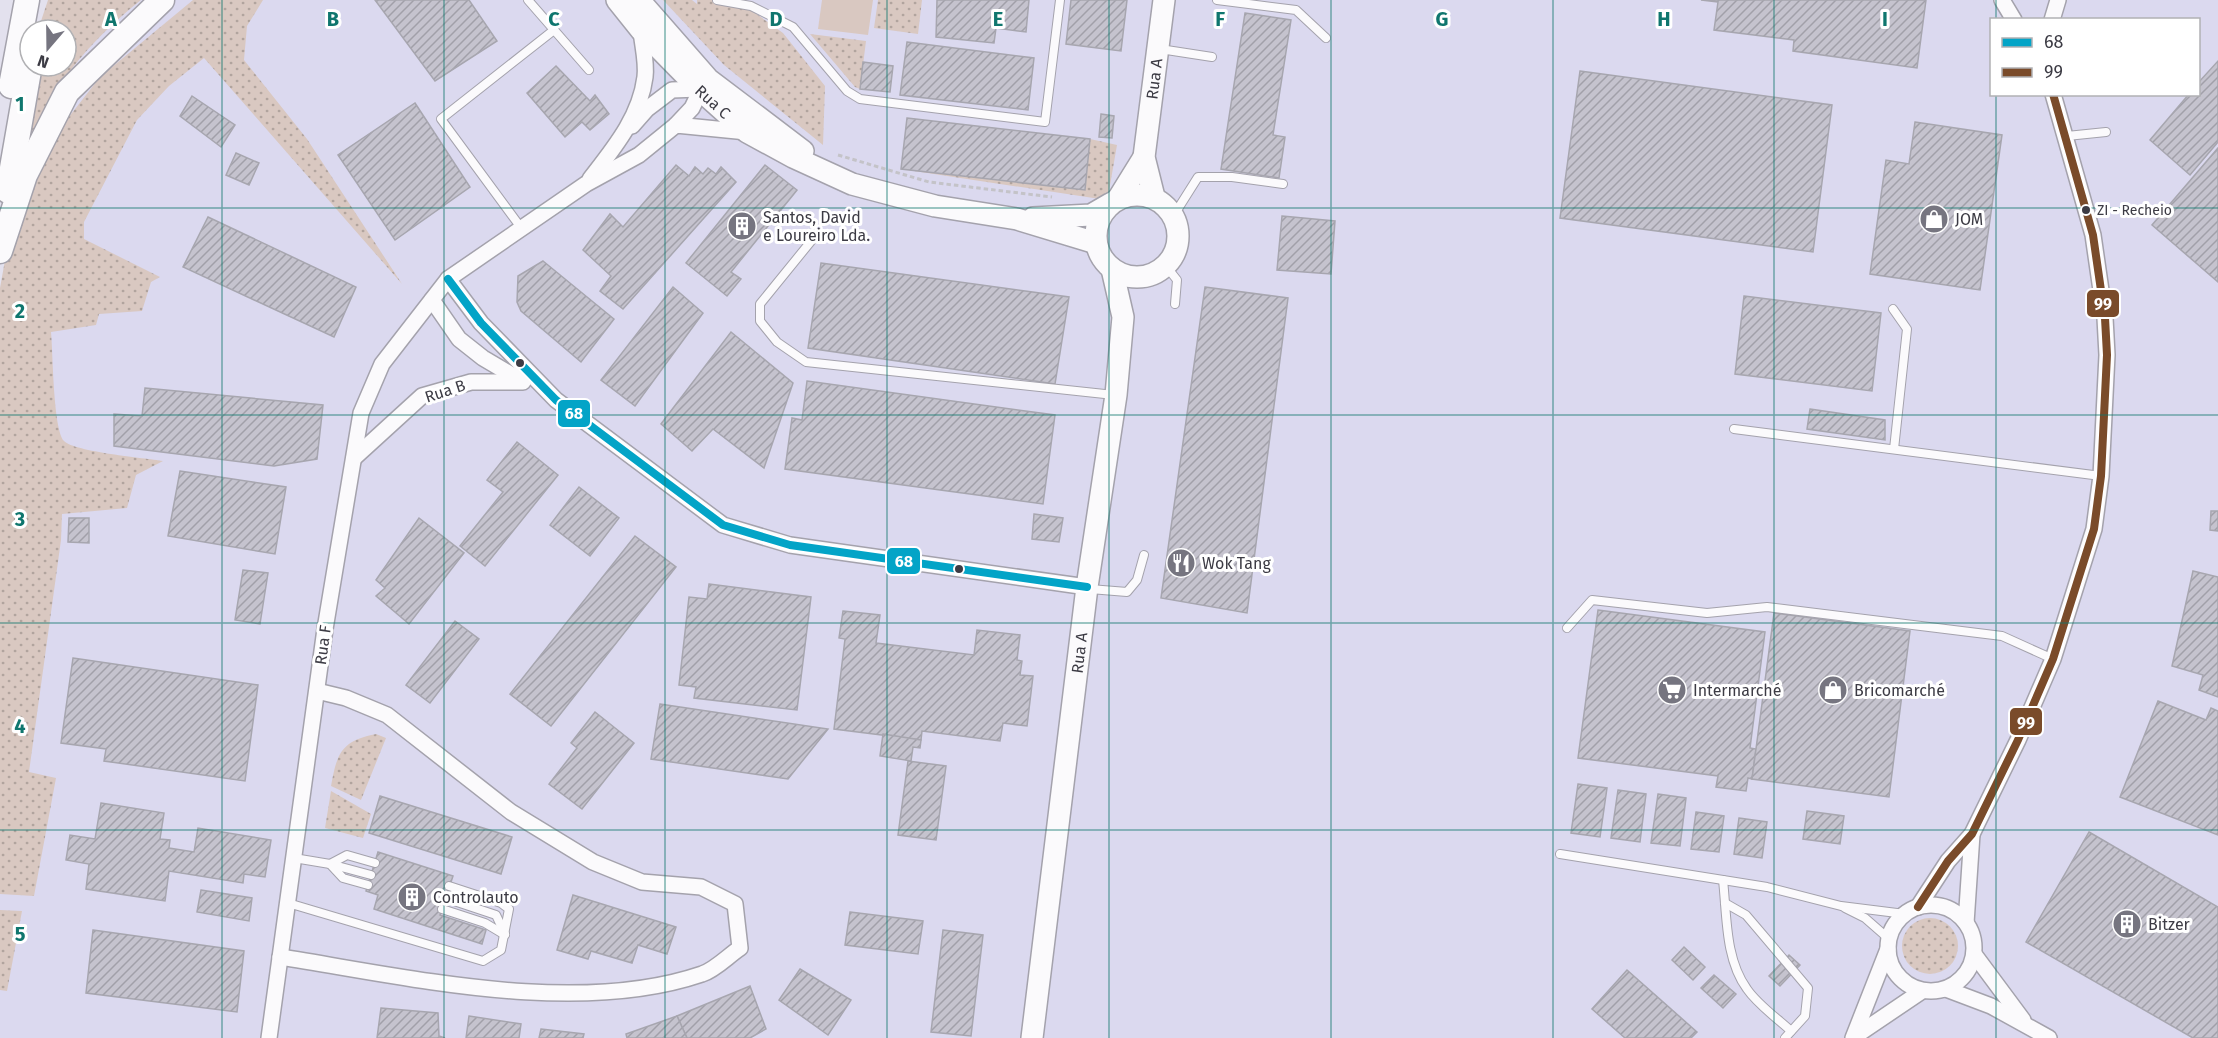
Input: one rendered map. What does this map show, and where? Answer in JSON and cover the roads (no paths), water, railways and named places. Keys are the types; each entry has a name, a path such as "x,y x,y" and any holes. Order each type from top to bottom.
{"main road":[{"path":"0,142 27,0"},
{"path":"38,18 41,0"},
{"path":"0,251 25,175 66,92 162,0"},
{"path":"0,238 28,78"}],"street":[{"name":"Rua C","path":"617,0 641,30 703,84 832,163 852,184 935,206 1017,219 1096,243"},
{"name":"Rua C","path":"639,0 703,84 747,132 793,157 832,163"},
{"name":"Rua A","path":"1154,197 1144,157 1156,48 1164,0"},
{"path":"2002,0 2013,18"},
{"path":"2053,18 2058,0"},
{"path":"626,133 645,76 641,30"},
{"path":"586,183 639,155 676,125 692,108 703,84"},
{"path":"586,183 647,109 672,90 703,84"},
{"path":"1854,1037 1896,922 1912,910 1948,861 1972,834 2018,740 2053,659 2094,529 2101,476 2107,355 2105,318 2093,235 2067,136 2054,96"},
{"path":"676,125 747,132"},
{"name":"Rua A","path":"1114,201 1144,157"},
{"name":"Rua F","path":"269,1038 317,691 361,413 382,364 448,279 586,183"},
{"path":"1130,195 1154,197 1165,204 1173,214 1179,228 1179,241 1175,255 1167,266 1145,277 1122,274 1105,262 1096,243 1098,222 1114,201 1130,195"},
{"name":"Rua C","path":"1017,219 1091,215 1114,201"},
{"name":"Rua A","path":"1032,1038 1088,588 1116,395 1124,317 1112,269"},
{"path":"1124,317 1145,277"},
{"name":"Rua B","path":"448,279 481,323 556,400"},
{"name":"Rua B","path":"432,300 459,339 483,358 556,400 723,525 790,545 1088,588"},
{"name":"Rua B","path":"354,458 422,396 471,382 523,382"},
{"path":"280,957 444,983 572,994 635,991 704,974 740,948 735,904 701,887 642,882 593,862 511,812 387,714 346,698 317,691"},
{"path":"1966,923 1972,834"},
{"path":"1912,910 1944,907 1966,923 1973,937 1974,954 1969,970 1959,981 1946,989"},
{"path":"1888,944 1896,973 1907,984 1922,991"},
{"path":"1974,954 2024,1022"},
{"path":"1854,1037 1922,991 1946,989 1991,1006 2024,1022 2049,1038"}],"lane":[{"path":"528,0 589,70"},
{"path":"717,0 751,6 793,27 847,91 860,99 1045,122 1060,0"},
{"path":"1217,0 1296,10 1326,38"},
{"path":"522,229 441,119 554,30"},
{"path":"1156,48 1212,57"},
{"path":"2067,136 2106,132"},
{"path":"1173,214 1198,177 1232,177 1283,184"},
{"path":"812,240 760,304 760,321 777,342 806,362 1116,395"},
{"path":"1167,266 1177,280 1175,304"},
{"path":"1893,309 1907,329 1894,449"},
{"path":"1734,429 2101,476"},
{"path":"1088,588 1127,592 1137,580 1144,555"},
{"path":"1567,628 1592,600 1707,613 1767,607 2002,636 2053,659"},
{"path":"1560,854 1767,887 1841,906 1912,910"},
{"path":"330,864 347,855 375,863"},
{"path":"294,858 330,864 371,875"},
{"path":"330,864 343,878 368,885"},
{"path":"1723,880 1731,952 1738,975 1748,991 1791,1031"},
{"path":"288,903 483,960 501,950 509,909 501,903 449,886"},
{"path":"446,898 496,915 505,935"},
{"path":"1725,903 1746,915 1808,988 1805,1016 1785,1038"},
{"path":"1841,906 1865,918 1888,944"},
{"path":"442,909 485,923 505,935"}],"place":[{"name":"ZI - Recheio","path":"2086,210"},
{"name":"JOM","path":"1934,219"},
{"name":"Santos, David e Loureiro Lda.","path":"742,226"},
{"name":"Wok Tang","path":"1181,563"},
{"name":"Intermarché","path":"1672,690"},
{"name":"Bricomarché","path":"1833,690"},
{"name":"Controlauto","path":"412,897"},
{"name":"Bitzer","path":"2127,924"}]}
